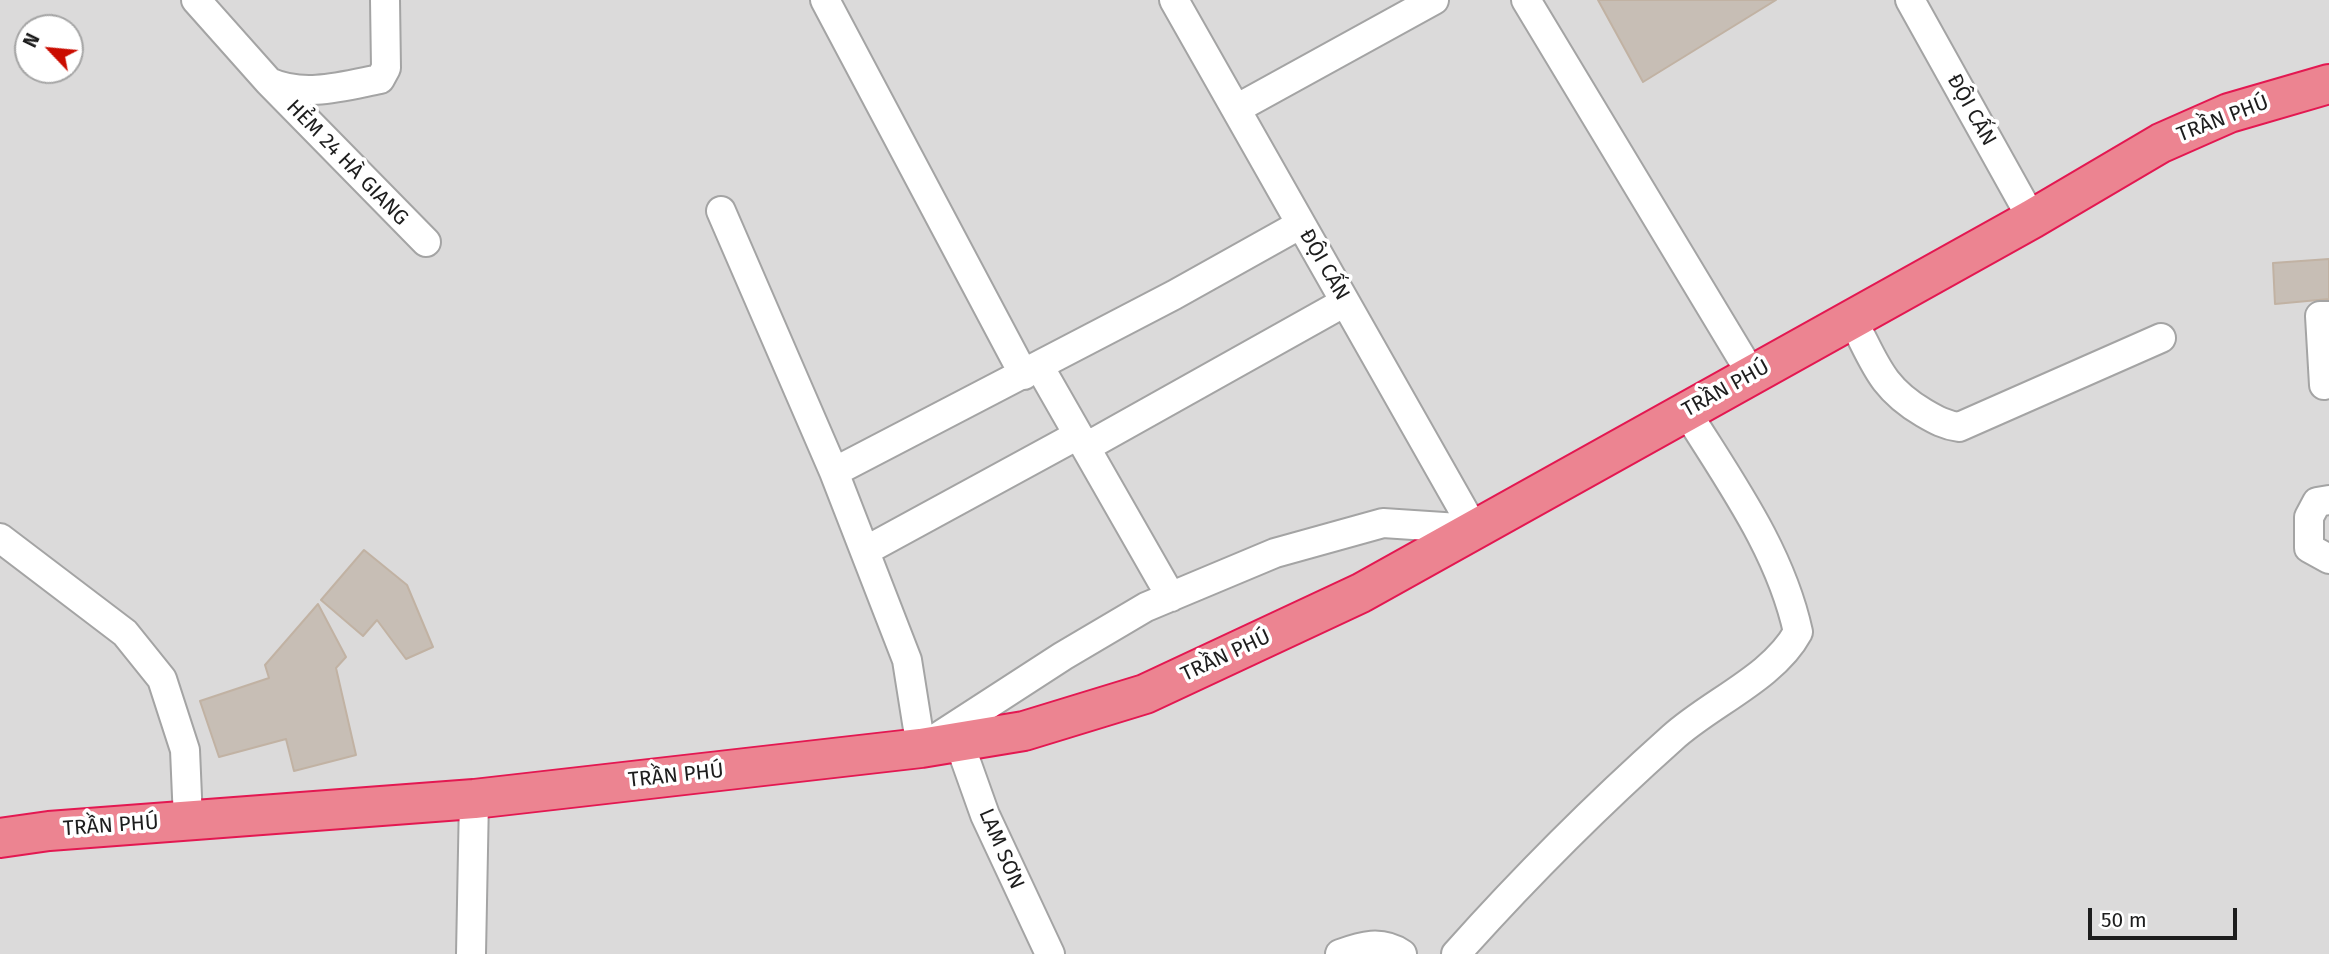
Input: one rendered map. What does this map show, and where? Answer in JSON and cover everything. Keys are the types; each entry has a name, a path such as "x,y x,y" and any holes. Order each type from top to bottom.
{"highway":[{"name":"TRẦN PHÚ","path":"0,838 49,831 474,799 920,748 1024,731 1145,694 1361,593 2032,219 2161,143 2229,113 2329,84"},
{"path":"0,817 49,831"}],"street":[{"name":"HẺM 24 HÀ GIANG","path":"196,0 270,82 426,242"},
{"name":"HẺM 24 HÀ GIANG","path":"270,82 286,90 318,89 380,79 386,68 386,0"},
{"path":"825,0 1031,370 1082,441 1171,597"},
{"name":"ĐỘI CẤN","path":"1174,0 1474,529"},
{"path":"1236,109 1434,0"},
{"path":"1525,0 1752,375"},
{"name":"ĐỘI CẤN","path":"1910,0 2032,219"},
{"path":"721,211 834,472 907,660 920,748 1063,656 1146,607 1275,553 1383,523 1474,529"},
{"path":"834,472 1031,370 1301,224"},
{"path":"865,551 1082,441 1345,302"},
{"path":"2329,316 2320,316 2324,385 2329,384"},
{"path":"1852,319 1889,388 1902,401 1945,425 1959,427 2161,338"},
{"path":"1456,954 1673,736 1765,670 1791,646 1798,632 1774,558 1686,411"},
{"path":"2329,500 2317,502 2309,517 2309,548 2329,559"},
{"path":"0,538 125,633 162,679 185,750 188,820"},
{"name":"LAM SƠN","path":"959,742 985,815 1050,954"},
{"path":"471,954 474,799"},
{"path":"1340,954 1368,944 1392,947 1402,954"}],"shaded area":[{"path":"0,0 2329,0 2329,954 0,954"}],"building":[{"path":"1598,0 1776,0 1643,82"},
{"path":"2329,259 2329,299 2275,304 2273,263"},
{"path":"364,550 407,585 433,647 406,659 377,620 363,636 321,600"},
{"path":"318,604 346,657 336,668 356,755 294,771 286,739 219,757 200,701 269,678 265,665"}]}
